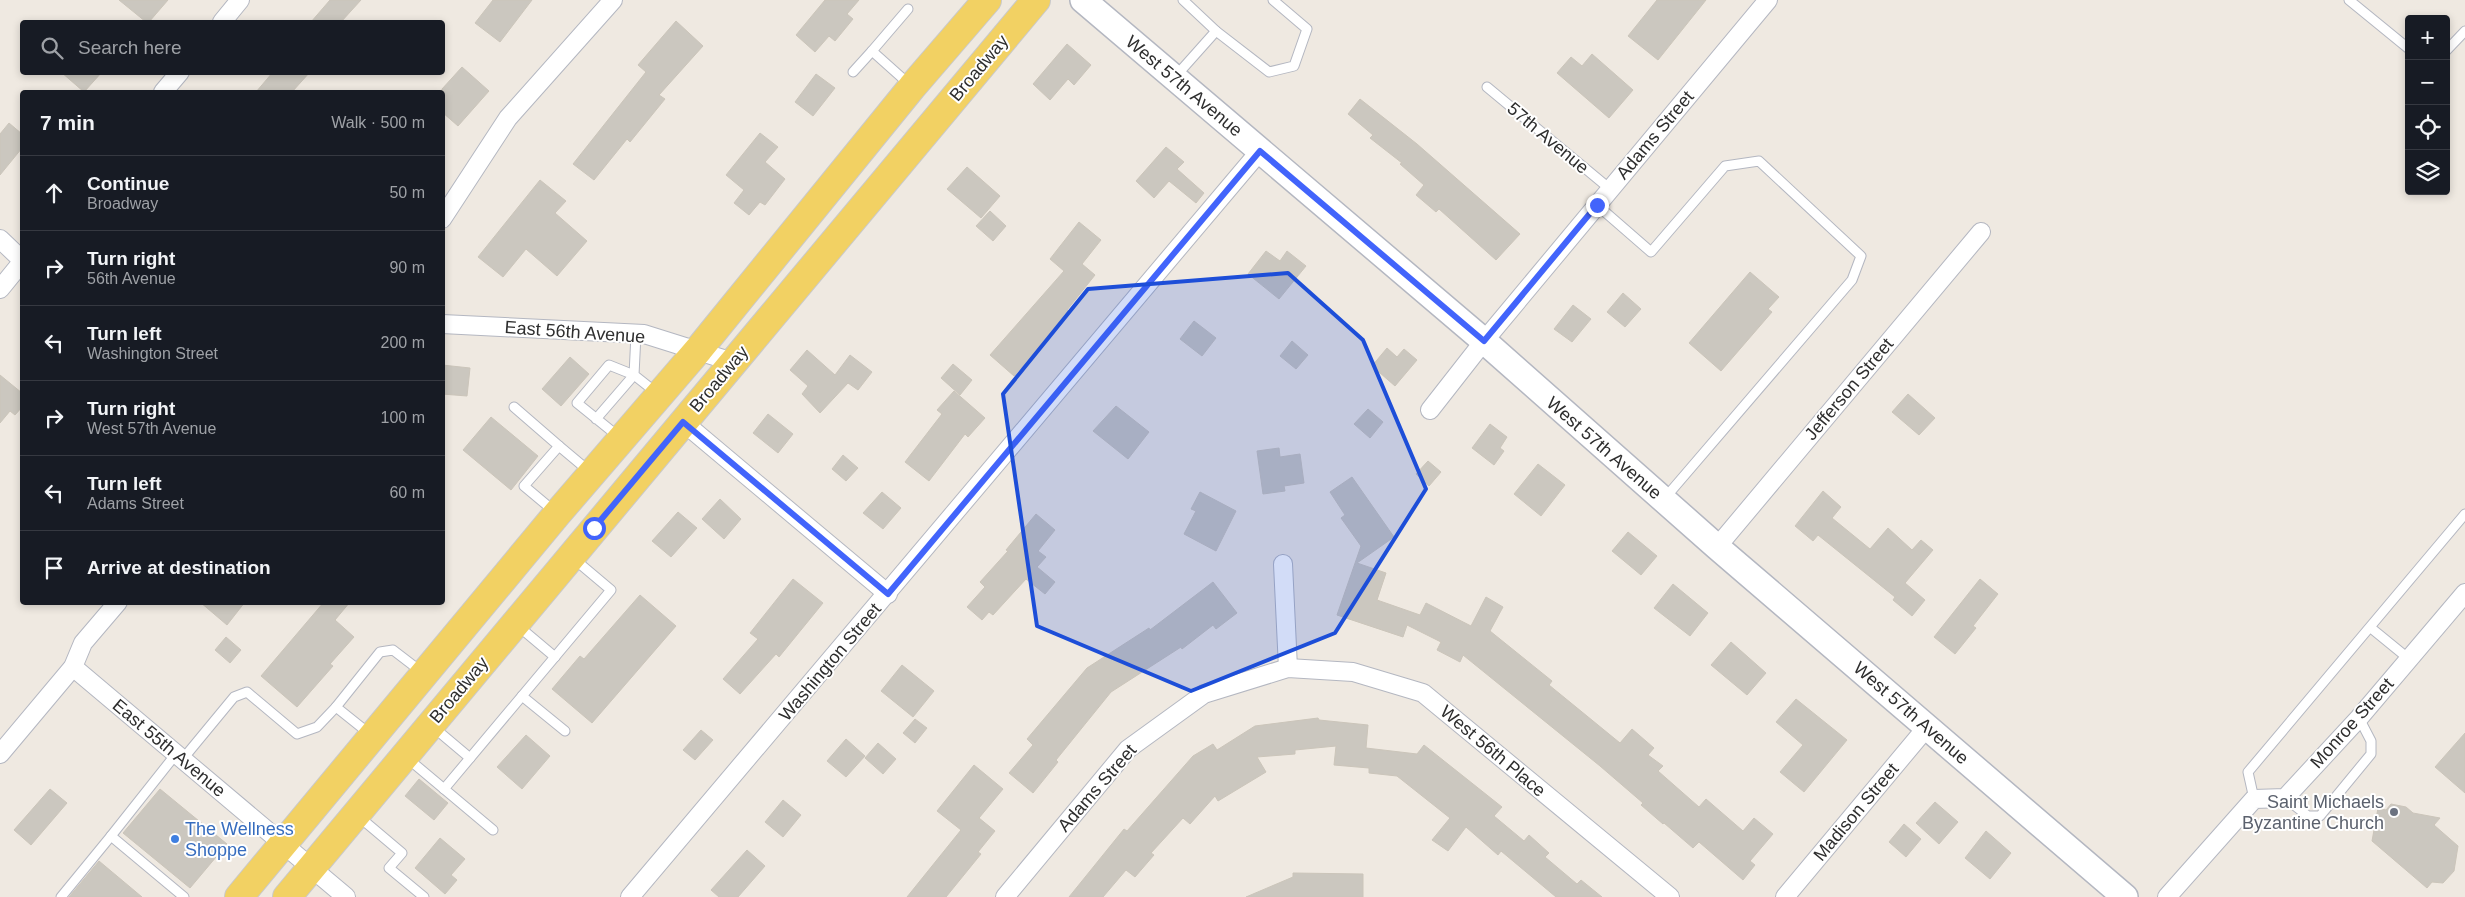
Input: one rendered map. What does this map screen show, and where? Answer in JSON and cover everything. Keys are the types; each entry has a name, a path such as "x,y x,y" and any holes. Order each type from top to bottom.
{"main road":[{"name":"Broadway","path":"239,897 557,514 660,396 912,87 987,0"},
{"name":"Broadway","path":"287,897 1036,0"}],"street":[{"path":"224,20 240,0"},
{"path":"445,214 508,118 613,0"},
{"name":"West 57th Avenue","path":"1083,0 1484,341 1717,547 2125,897"},
{"name":"Adams Street","path":"1430,410 1484,341 1768,0"},
{"path":"165,90 177,75"},
{"name":"Washington Street","path":"630,897 888,594 1260,151"},
{"name":"Jefferson Street","path":"1717,547 1981,232"},
{"path":"0,239 20,259"},
{"path":"0,289 20,264"},
{"name":"East 56th Avenue","path":"445,324 636,334 699,349 733,362"},
{"path":"683,422 888,594"},
{"path":"1283,564 1288,668"},
{"name":"Monroe Street","path":"2285,798 2359,718 2465,593"},
{"path":"0,754 73,667 82,643 115,605"},
{"name":"East 55th Avenue","path":"73,667 346,897"},
{"name":"Adams Street","path":"1005,897 1128,749 1204,694 1288,668"},
{"name":"West 56th Place","path":"1288,668 1354,672 1424,694 1670,897"},
{"name":"Madison Street","path":"1785,897 1927,727"},
{"path":"2168,897 2254,799 2285,798"}],"lane":[{"path":"1182,0 1216,31 1269,72 1294,66 1307,29 1273,0"},
{"path":"2349,0 2405,46"},
{"path":"853,72 908,9"},
{"path":"1175,78 1216,31"},
{"path":"2450,47 2465,31"},
{"path":"872,51 912,87"},
{"name":"57th Avenue","path":"1487,87 1610,189"},
{"path":"1597,205 1651,252 1725,166 1759,161 1860,256 1852,280 1664,500"},
{"path":"596,419 634,375 636,334"},
{"path":"622,439 578,403 609,365 634,375 660,396"},
{"path":"514,407 592,474"},
{"path":"557,514 524,486 558,446"},
{"path":"2254,799 2248,772 2465,514"},
{"path":"444,789 611,590 571,556"},
{"path":"514,624 555,657"},
{"path":"2371,628 2409,660"},
{"path":"61,897 179,757 234,697 247,692 297,734 316,727 336,707 380,652 393,650 425,675"},
{"path":"522,696 565,731"},
{"path":"336,707 373,736"},
{"path":"2285,798 2308,816 2320,816 2371,754 2371,741 2359,718"},
{"path":"430,724 470,758"},
{"path":"404,756 493,830"},
{"path":"355,814 402,853 390,868 424,897"},
{"path":"111,836 184,897"}],"highlighted area":[{"path":"1288,273 1363,340 1426,489 1335,633 1191,691 1037,626 1003,394 1088,289"}],"building":[{"path":"119,0 168,0 151,20 144,20"},
{"path":"330,0 361,0 343,20 313,20"},
{"path":"493,0 532,0 500,42 475,23"},
{"path":"825,0 859,0 847,14 853,19 835,41 829,36 815,52 796,35"},
{"path":"1657,0 1706,0 1658,60 1628,36"},
{"path":"676,21 703,46 659,95 665,99 630,142 627,139 594,180 573,164 646,72 638,65"},
{"path":"1067,44 1091,65 1074,85 1068,79 1050,100 1033,84"},
{"path":"1592,54 1633,90 1609,118 1557,73 1571,57 1582,66"},
{"path":"462,67 489,91 458,126 445,115 445,90 442,89"},
{"path":"816,74 835,88 813,116 795,102"},
{"path":"64,75 99,75 86,90 82,90"},
{"path":"270,75 307,75 294,90 258,90"},
{"path":"1360,99 1417,144 1520,234 1496,260 1439,209 1436,212 1416,195 1424,185 1400,164 1402,163 1370,138 1373,135 1348,114"},
{"path":"9,123 20,132 20,150 0,175 0,134"},
{"path":"760,133 778,147 765,162 785,179 765,205 760,202 749,215 734,203 744,190 726,175"},
{"path":"1166,147 1184,162 1177,169 1204,193 1196,203 1169,181 1154,198 1136,181"},
{"path":"967,167 1000,196 981,218 947,189"},
{"path":"540,180 566,201 555,213 587,241 557,276 526,249 503,277 478,257"},
{"path":"990,211 1006,226 993,241 976,226"},
{"path":"1079,222 1101,240 1082,264 1095,275 1067,310 1069,312 1014,376 990,355 1064,271 1050,259"},
{"path":"1266,251 1280,261 1287,251 1306,266 1279,299 1248,274"},
{"path":"1750,272 1779,297 1768,309 1772,312 1721,371 1689,343"},
{"path":"1623,293 1641,309 1625,327 1607,312"},
{"path":"1573,305 1591,319 1572,342 1554,329"},
{"path":"1194,321 1216,338 1202,356 1180,339"},
{"path":"1292,341 1308,355 1296,369 1280,356"},
{"path":"1387,348 1397,357 1404,349 1417,360 1395,386 1372,366"},
{"path":"807,350 835,375 850,355 872,372 858,390 848,383 820,413 802,394 808,386 790,370"},
{"path":"570,357 589,374 561,406 542,389"},
{"path":"953,364 972,380 960,395 941,378"},
{"path":"445,365 470,368 467,396 445,394"},
{"path":"0,375 20,391 20,409 15,415 10,411 0,423"},
{"path":"954,391 985,418 968,437 965,434 929,481 905,462 942,414 937,410"},
{"path":"1908,394 1935,418 1919,435 1892,412"},
{"path":"1116,406 1149,432 1128,459 1093,431"},
{"path":"1368,409 1383,422 1370,438 1354,424"},
{"path":"768,414 793,434 778,453 753,433"},
{"path":"491,417 538,456 511,490 463,450"},
{"path":"1490,424 1507,437 1500,448 1504,451 1494,465 1472,448"},
{"path":"1279,448 1280,457 1300,454 1304,483 1284,486 1285,491 1263,494 1257,451"},
{"path":"843,455 858,468 846,481 832,469"},
{"path":"1428,461 1441,472 1429,486 1416,474"},
{"path":"1538,464 1565,485 1541,516 1514,494"},
{"path":"1352,477 1394,537 1357,563 1386,573 1377,600 1420,615 1426,603 1471,626 1486,597 1503,607 1490,631 1552,681 1549,685 1620,743 1632,729 1654,748 1648,755 1663,766 1658,771 1699,807 1706,799 1743,831 1754,818 1773,834 1750,861 1755,865 1743,880 1699,842 1693,848 1663,824 1641,805 1643,803 1600,766 1463,655 1460,662 1437,650 1441,642 1407,625 1403,637 1337,615 1361,546 1341,518 1345,515 1330,492"},
{"path":"1823,491 1841,507 1832,518 1870,549 1888,528 1912,550 1921,540 1933,550 1905,583 1925,600 1912,616 1893,600 1895,597 1818,535 1813,541 1795,526"},
{"path":"882,492 901,508 883,529 863,513"},
{"path":"1200,492 1236,511 1216,551 1184,534 1196,511 1191,509"},
{"path":"720,499 741,519 724,539 702,519"},
{"path":"678,512 697,528 671,557 652,541"},
{"path":"1036,514 1055,530 1038,551 1046,557 1037,567 1055,582 1045,594 1026,579 993,615 989,612 982,620 967,607 985,587 980,582 1008,551 1006,550"},
{"path":"1628,532 1657,556 1641,575 1612,551"},
{"path":"793,579 823,603 779,657 776,654 740,694 723,679 758,639 750,633"},
{"path":"1980,579 1998,594 1973,626 1976,628 1955,654 1934,637"},
{"path":"1213,582 1237,613 1216,629 1213,625 1182,649 1181,647 1111,692 1056,760 1058,762 1033,793 1009,773 1033,745 1027,739 1087,668 1149,628 1150,630"},
{"path":"1673,584 1708,613 1690,636 1654,608"},
{"path":"640,595 676,626 592,723 552,689 580,656 584,659"},
{"path":"204,605 243,605 227,625"},
{"path":"321,605 348,605 335,620 354,637 330,664 333,666 297,707 261,676"},
{"path":"226,637 241,650 230,663 215,650"},
{"path":"1731,642 1766,673 1747,695 1711,665"},
{"path":"902,665 934,691 913,717 881,691"},
{"path":"1796,699 1847,740 1804,792 1780,772 1803,745 1776,722"},
{"path":"1318,718 1319,720 1368,725 1366,748 1417,754 1424,745 1502,807 1494,816 1524,841 1529,835 1549,853 1545,857 1577,884 1581,880 1602,897 1556,897 1501,851 1498,855 1466,827 1448,851 1432,840 1450,818 1397,776 1369,773 1369,768 1334,765 1336,746 1295,750 1295,754 1257,757 1266,772 1218,801 1215,796 1190,824 1183,818 1151,853 1154,855 1135,877 1126,870 1103,897 1069,897 1124,829 1127,831 1193,756 1213,744 1217,750 1255,726"},
{"path":"915,719 927,728 915,743 903,733"},
{"path":"701,730 713,740 695,760 683,750"},
{"path":"2465,733 2465,793 2435,767"},
{"path":"526,735 550,756 522,789 497,767"},
{"path":"846,739 865,756 846,777 827,761"},
{"path":"878,743 896,759 883,774 865,758"},
{"path":"974,765 1003,789 979,818 995,831 978,852 981,854 946,897 907,897 961,830 937,811"},
{"path":"419,779 448,803 434,820 405,796"},
{"path":"50,789 67,803 31,845 14,830"},
{"name":"The Wellness Shoppe","path":"160,789 227,844 190,888 123,833"},
{"path":"783,800 801,815 783,837 765,822"},
{"path":"1935,802 1958,822 1939,844 1916,823"},
{"name":"Saint Michaels Byzantine Church","path":"2391,804 2406,807 2413,813 2440,818 2434,825 2458,846 2454,871 2443,883 2432,882 2427,888 2372,841 2378,808 2386,810"},
{"path":"1904,824 1921,839 1906,857 1889,842"},
{"path":"1986,831 2011,853 1990,879 1965,858"},
{"path":"440,838 465,859 451,875 457,880 445,894 415,868"},
{"path":"747,850 765,866 738,897 719,897 711,890"},
{"path":"99,861 142,897 69,897"},
{"path":"1293,873 1363,874 1363,897 1246,897 1293,877"}],"place":[{"name":"Saint Michaels Byzantine Church","path":"2394,812"},
{"name":"The Wellness Shoppe","path":"175,839"}],"route":[{"path":"594,528 683,422 888,594 1260,151 1484,341 1597,205"}]}
